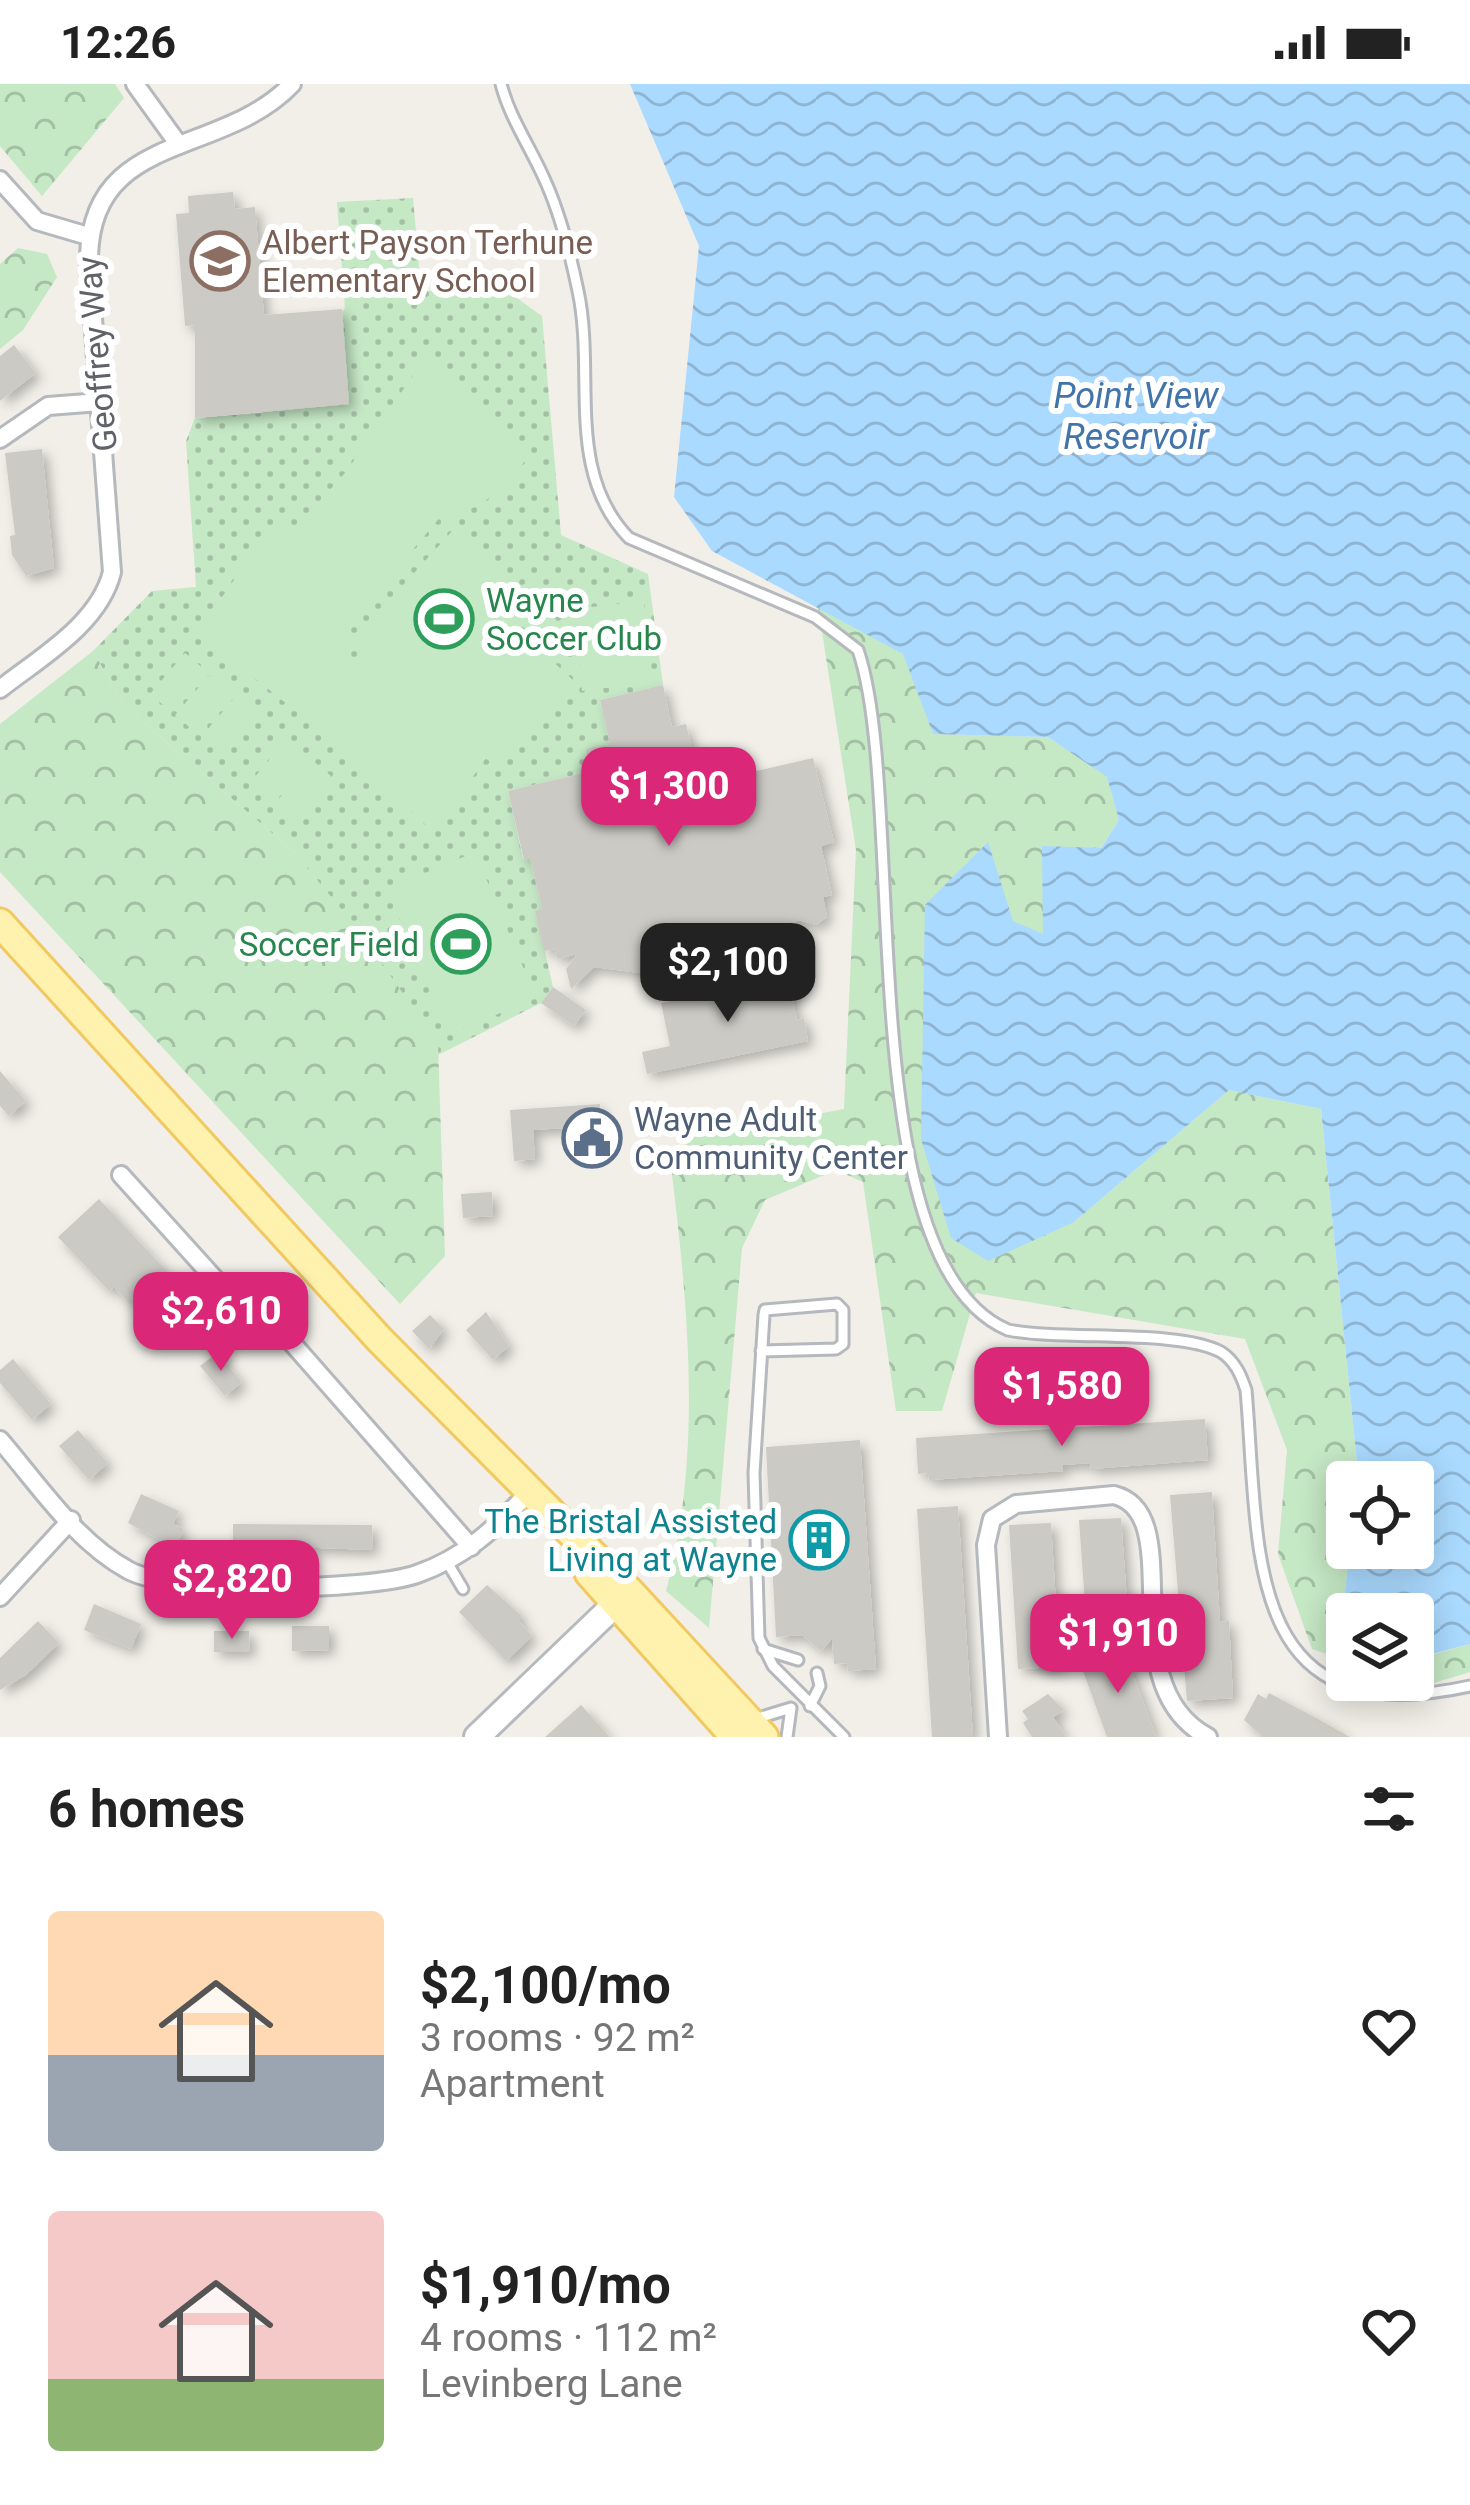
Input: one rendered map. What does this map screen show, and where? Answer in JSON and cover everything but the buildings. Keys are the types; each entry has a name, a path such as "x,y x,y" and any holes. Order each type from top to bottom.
{"main road":[{"path":"0,923 749,1731"}],"street":[{"path":"135,84 179,145"},
{"name":"Geoffrey Way","path":"0,689 82,622 108,589 113,553 88,236 104,196 131,166 258,115 292,84"},
{"path":"0,180 37,221 88,236"},
{"path":"0,439 48,406 100,402"},
{"path":"121,1175 224,1288 253,1304 278,1327 471,1547"},
{"path":"0,1440 111,1560 170,1585 382,1582 447,1561 471,1547 527,1494"},
{"path":"998,1737 986,1545 992,1519 1016,1504 1114,1496 1126,1498 1145,1524 1157,1661 1166,1699 1178,1716 1208,1737"},
{"path":"0,1597 71,1520"},
{"path":"477,1737 622,1598"}],"lane":[{"path":"501,84 564,232 583,317 585,428 592,472 614,523 628,538 814,617 858,650 873,745 898,1109 925,1213 960,1286 977,1311 1008,1330 1185,1344 1220,1352 1233,1362 1246,1390 1263,1585 1272,1618 1291,1648 1330,1682 1376,1697 1424,1697 1470,1687"},
{"path":"761,1352 836,1349 843,1344 843,1310 837,1304 765,1310 761,1352 754,1491 762,1649 805,1702 844,1737"},
{"path":"447,1561 463,1588"},
{"path":"762,1649 798,1660"},
{"path":"749,1731 805,1702 820,1686 817,1673"},
{"path":"788,1737 791,1708"}],"green space":[{"path":"0,84 115,84 124,98 42,196 0,146"},
{"path":"413,198 421,291 504,289 542,316 561,535 648,574 663,685 600,700 610,744 587,750 592,771 508,791 523,859 530,858 542,909 536,912 553,987 541,1003 438,1055 437,1044 295,853 123,705 93,651 152,591 196,587 186,441 195,418 263,413 345,308 337,202"},
{"path":"18,248 47,254 57,277 23,330 0,349 0,264"},
{"path":"423,361 433,361 532,452 483,503 441,516 350,625 348,656 360,666 375,657 355,638 454,529 533,600 489,650 496,654 519,630 574,681 494,765 486,758 438,827 428,827 358,761 202,636 201,627 278,517 296,527 345,473"},
{"path":"644,601 653,682 582,691 573,609"},
{"path":"818,606 904,654 933,734 1048,737 1107,776 1119,820 1043,935 1013,921 1074,1222 1229,1090 1321,1109 1357,1461 1326,1461 1326,1569 1348,1569 1345,1593 1326,1593 1326,1654 1312,1649 1278,1554 1287,1450 1245,1339 976,1293 942,1411 896,1411 863,1182 836,1170 765,1200 742,1248 709,1628 666,1591 685,1486 689,1379 671,1166 690,1138 844,1109 856,850"},
{"path":"93,651 123,705 295,853 361,933 438,1044 445,1256 400,1304 0,872 0,724"},
{"path":"185,653 204,669 169,710 150,694"},
{"path":"210,674 229,691 194,731 175,715"},
{"path":"236,696 255,712 220,753 201,737"},
{"path":"287,739 306,755 271,796 252,780"},
{"path":"312,760 331,776 296,817 277,801"},
{"name":"Soccer Field","path":"475,852 536,998 448,1035 387,889"},
{"path":"1470,1644 1470,1672 1434,1683 1434,1654"}],"water":[{"name":"Point View Reservoir","path":"630,84 1470,84 1470,1644 1434,1653 1434,1593 1345,1593 1348,1569 1434,1569 1434,1461 1357,1461 1321,1109 1229,1090 1074,1222 988,1261 951,1238 921,1139 925,905 988,842 1013,921 1043,934 1042,846 1101,848 1119,820 1107,777 1048,737 933,734 903,654 712,551 674,497 699,246"}],"place":[{"name":"Albert Payson Terhune Elementary School","path":"220,261"},
{"name":"Wayne Soccer Club","path":"444,619"},
{"name":"Soccer Field","path":"461,944"},
{"name":"Wayne Adult Community Center","path":"592,1138"},
{"name":"The Bristal Assisted Living at Wayne","path":"819,1540"}]}
